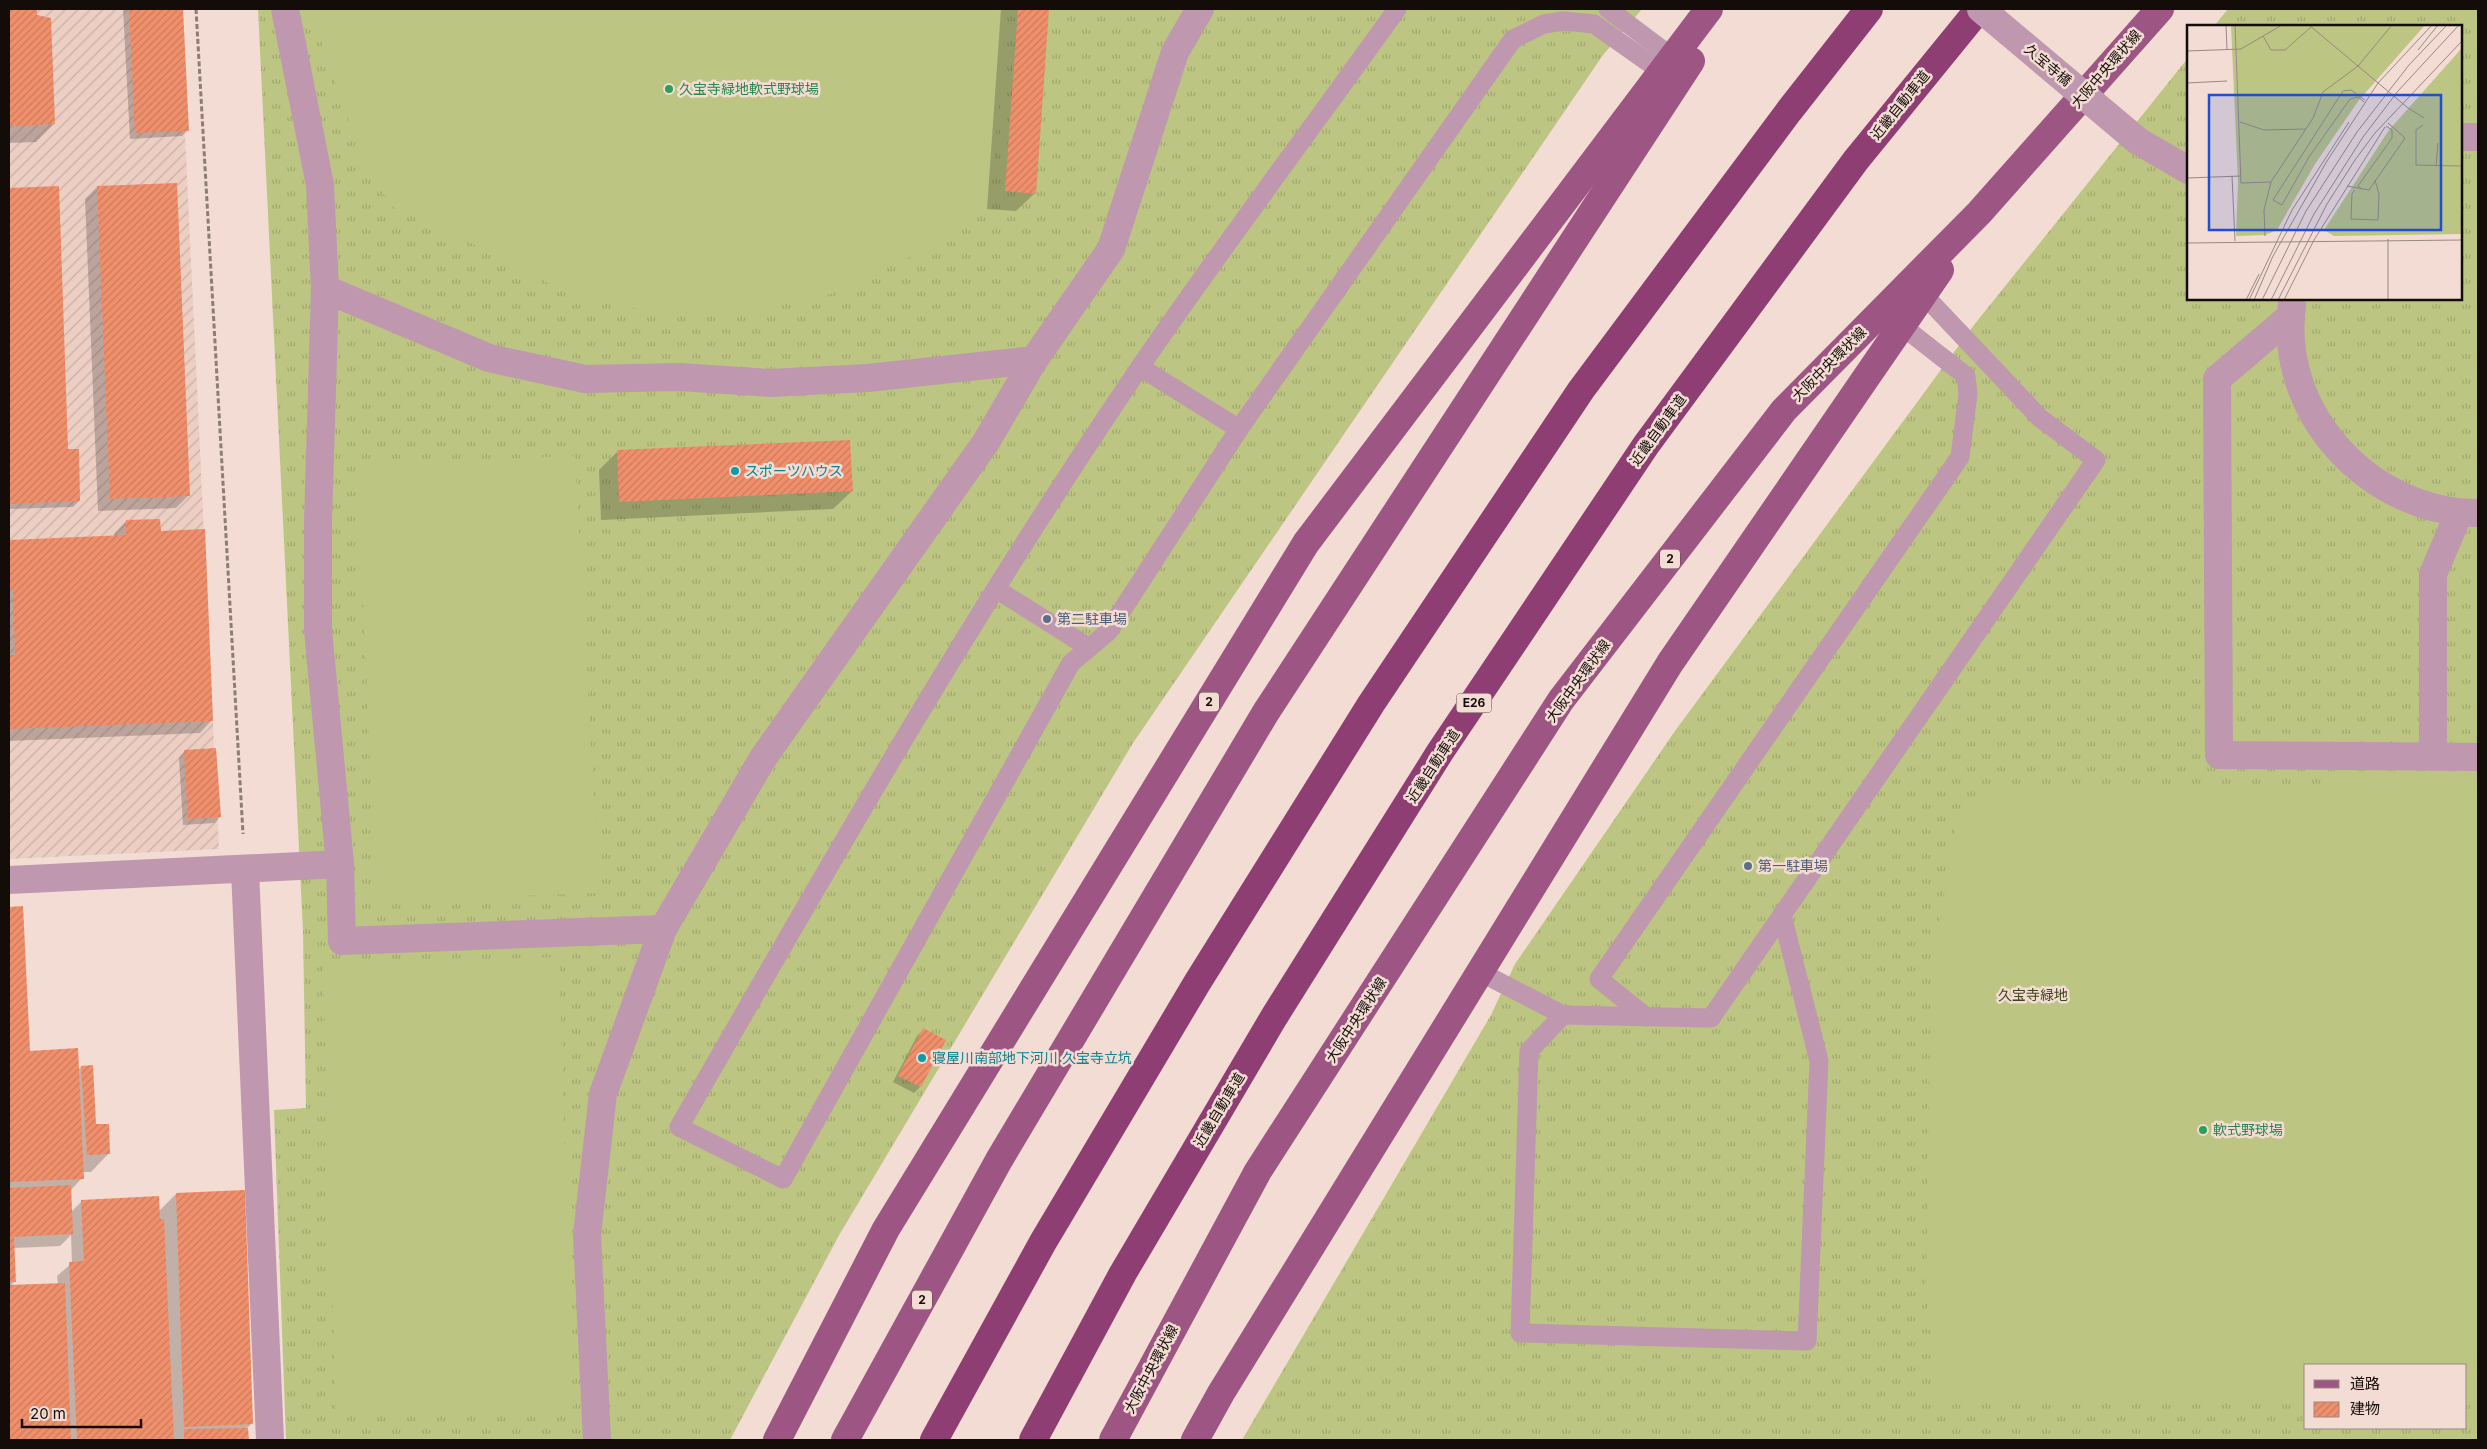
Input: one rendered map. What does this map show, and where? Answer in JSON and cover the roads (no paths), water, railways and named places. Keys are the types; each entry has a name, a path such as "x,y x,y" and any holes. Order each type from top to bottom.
{"highway":[{"path":"934,1440 1048,1233 1196,982 1370,704 1581,390 1788,111 1869,9"},
{"name":"近畿自動車道","path":"1033,1440 1123,1273 1253,1051 1440,752 1646,446 1856,160 1980,9"}],"main road":[{"name":"2","path":"777,1440 886,1229 1306,543 1708,9"},
{"name":"2","path":"845,1440 999,1160 1266,712 1725,9"},
{"name":"大阪中央環状線","path":"1114,1440 1258,1171 1561,700 1784,410 1979,213 2160,9"},
{"name":"2","path":"1195,1440 1226,1385 1670,662 1979,213"}],"street":[{"path":"285,9 320,185 325,289 318,522 318,630 340,864 342,941 663,929"},
{"path":"597,1440 587,1235 603,1094 663,929 763,758 986,442 1034,360 1112,249 1175,52 1200,9"},
{"name":"久宝寺橋","path":"1980,9 2138,140 2187,169"},
{"path":"2462,137 2478,137"},
{"path":"325,289 489,358 585,379 680,377 771,382 868,378 1034,360"},
{"path":"2292,308 2292,352 2301,386 2315,419 2336,448 2361,472 2391,492 2424,506 2468,513 2432,574 2432,757"},
{"path":"2292,308 2217,379 2219,755 2478,758"},
{"path":"9,880 340,864"},
{"path":"245,870 270,1440"}],"lane":[{"path":"1397,9 1140,367 996,589 844,839 679,1128 783,1179 1071,663 1108,632 1239,429 1513,39 1544,24 1563,21 1594,24 1667,64"},
{"path":"1608,9 1667,64"},
{"path":"1480,972 1563,1015 1711,1018 2096,460 2040,418 1924,294"},
{"path":"1646,1017 1599,979 1960,457 1968,394 1966,376 1902,326"},
{"path":"1140,367 1239,429"},
{"path":"996,589 1088,647"},
{"path":"1563,1015 1529,1051 1520,1333 1808,1341 1819,1061 1782,915"}],"place":[{"name":"久宝寺緑地軟式野球場","path":"669,89"},
{"name":"スポーツハウス","path":"735,471"},
{"name":"第二駐車場","path":"1047,619"},
{"name":"第一駐車場","path":"1748,866"},
{"name":"寝屋川南部地下河川 久宝寺立坑","path":"922,1058"},
{"name":"軟式野球場","path":"2203,1130"}],"park label":[{"name":"久宝寺緑地","path":"2033,995"}]}
